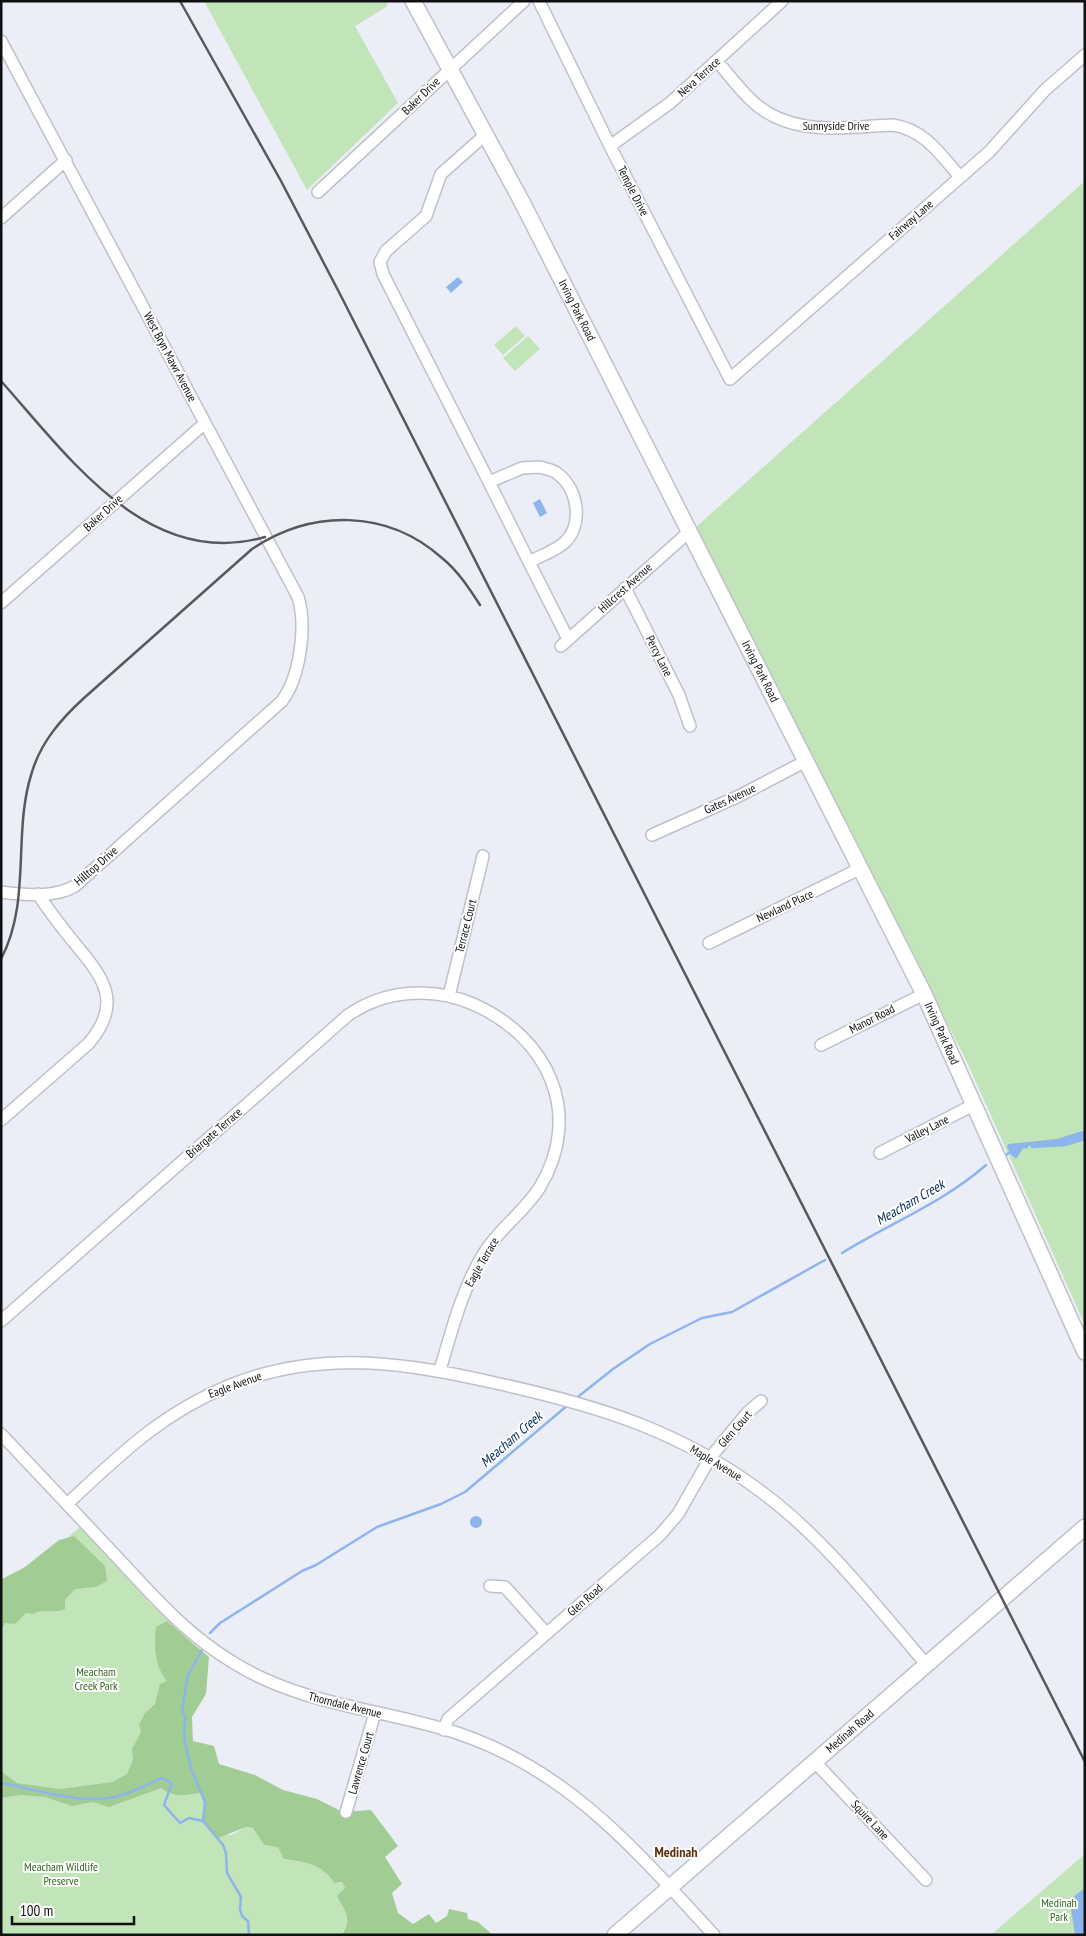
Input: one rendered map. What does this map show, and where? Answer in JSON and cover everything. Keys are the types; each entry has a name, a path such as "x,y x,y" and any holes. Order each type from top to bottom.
{"main road":[{"name":"Irving Park Road","path":"413,1 522,202 924,994 1085,1352"},
{"name":"Medinah Road","path":"615,1935 1085,1527"}],"street":[{"name":"Baker Drive","path":"318,192 524,1"},
{"name":"Temple Drive","path":"539,1 610,146 730,379"},
{"name":"Neva Terrace","path":"610,146 656,114 782,1"},
{"name":"West Bryn Mawr Avenue","path":"1,41 298,598 303,628 292,681"},
{"name":"Fairway Lane","path":"730,379 989,152 1046,90 1085,55"},
{"name":"Sunnyside Drive","path":"717,61 750,100 773,117 796,126 811,129 892,125 905,127 925,137 960,177"},
{"path":"485,135 441,174 426,216 386,251 380,262 383,274 529,562 564,543 573,528 577,509 571,489 558,473 540,466 522,468 489,482"},
{"path":"1,218 66,160"},
{"name":"Baker Drive","path":"1,603 205,422"},
{"name":"Hillcrest Avenue","path":"529,562 565,643 690,531"},
{"name":"Percy Lane","path":"625,588 679,695 690,726"},
{"name":"Hilltop Drive","path":"1,892 38,894 65,891 75,886 277,706 286,695 292,681"},
{"name":"Gates Avenue","path":"652,835 739,796 806,761"},
{"name":"Terrace Court","path":"449,996 483,856"},
{"name":"Newland Place","path":"708,943 861,868"},
{"path":"1,1120 88,1044 98,1033 106,1012 107,1002 104,982 98,970 50,914 38,894"},
{"name":"Briargate Terrace","path":"1,1321 347,1016 367,1003 395,994 449,996 473,1004 508,1023 526,1039 548,1071 556,1093 560,1125 558,1140"},
{"name":"Manor Road","path":"821,1045 924,994"},
{"name":"Valley Lane","path":"880,1153 975,1104"},
{"name":"Eagle Terrace","path":"440,1370 460,1304 474,1271 499,1233 539,1189 551,1167 558,1140"},
{"name":"Eagle Avenue","path":"67,1504 140,1437 160,1422 201,1398 230,1385 275,1372 341,1362 373,1361 440,1370"},
{"name":"Maple Avenue","path":"440,1370 576,1402 655,1429 710,1458 764,1493 806,1530 926,1664"},
{"name":"Glen Court","path":"710,1458 747,1413 761,1401"},
{"name":"Thorndale Avenue","path":"1,1434 169,1613 214,1651 274,1684 318,1699 444,1730 495,1748 554,1780 608,1824 714,1935"},
{"name":"Glen Road","path":"444,1730 448,1720 660,1535 678,1514 710,1458"},
{"path":"490,1586 505,1587 546,1634"},
{"name":"Lawrence Court","path":"346,1812 375,1713"},
{"name":"Squire Lane","path":"814,1761 926,1880"}],"green space":[{"path":"204,1 386,1 388,6 355,26 398,103 307,190"},
{"path":"1085,181 1085,1325 967,1062 696,527"},
{"path":"516,326 525,336 503,355 494,345"},
{"path":"528,336 540,349 515,371 503,358"},
{"name":"Meacham Creek Park","path":"81,1526 150,1603 184,1635 185,1697 200,1793 205,1802 203,1821 212,1833 231,1835 246,1827 254,1828 264,1845 278,1846 284,1859 312,1865 324,1872 334,1883 342,1882 345,1888 338,1896 347,1920 344,1930 340,1935 1,1935 1,1798 12,1796 25,1784 17,1783 1,1771 1,1595"},
{"path":"74,1536 105,1566 107,1581 96,1587 75,1589 65,1600 65,1609 41,1611 32,1614 26,1613 15,1624 5,1623 1,1629 2,1579 25,1567 59,1540"},
{"path":"167,1621 209,1657 206,1694 192,1717 193,1741 214,1746 219,1764 255,1775 283,1790 317,1799 343,1812 371,1810 398,1846 385,1857 402,1884 392,1893 398,1913 413,1924 429,1914 436,1923 447,1916 449,1909 467,1913 468,1919 478,1922 493,1935 341,1935 347,1925 345,1911 337,1896 345,1888 342,1882 334,1883 324,1872 312,1865 284,1859 278,1847 264,1845 253,1828 246,1827 218,1838 203,1821 205,1802 200,1793 175,1795 161,1788 109,1807 92,1802 72,1806 45,1797 21,1795 1,1798 1,1771 17,1783 60,1789 113,1782 127,1774 133,1760 132,1749 141,1732 139,1725 145,1713 155,1704 160,1684 167,1681 157,1662 155,1642 156,1627"},
{"name":"Medinah Park","path":"1085,1854 1085,1935 992,1935 993,1933"}],"water":[{"path":"458,277 463,282 451,293 446,287"},
{"path":"540,499 547,513 540,517 533,503"},
{"path":"1085,1130 1084,1140 1065,1145 1025,1146 1016,1157 1012,1156 1007,1147 1008,1144 1057,1139"},
{"path":"478,1516 481,1517 481,1527 474,1528 471,1527 470,1520 471,1517"},
{"path":"1085,1888 1085,1935 1075,1935 1070,1901"}],"waterway":[{"name":"Meacham Creek","path":"1032,1147 1065,1145 1085,1139"},
{"name":"Meacham Creek","path":"1006,1155 1010,1152 1016,1157 1022,1147 1027,1147"},
{"name":"Meacham Creek","path":"842,1253 934,1202 986,1165"},
{"name":"Meacham Creek","path":"574,1400 613,1369 650,1344 702,1318 732,1312 825,1260"},
{"name":"Meacham Creek","path":"210,1633 220,1623 302,1571 316,1565 377,1527 441,1504 465,1492 568,1405"},
{"name":"Meacham Creek","path":"202,1650 188,1675 182,1710 185,1717 184,1738 191,1769 205,1802 203,1821 223,1845 226,1853 227,1873 241,1897 240,1909 242,1916 248,1921 249,1935"},
{"path":"1,1783 63,1796 100,1799 116,1797 162,1778 172,1783 164,1805 180,1823 189,1818 203,1821"}],"railway":[{"path":"180,1 281,181 341,296 1085,1762"},
{"path":"1,381 83,472 114,500 148,522 184,538 223,543 265,537"},
{"path":"1,959 10,937 16,913 26,795 36,761 46,741 67,714 84,698 252,549 275,536 299,527 324,521 349,520 374,523 398,530 421,542 442,558 458,574 480,605"}],"district":[{"name":"Medinah","path":"676,1852"}],"park label":[{"name":"Meacham Wildlife Preserve","path":"61,1874"}]}
